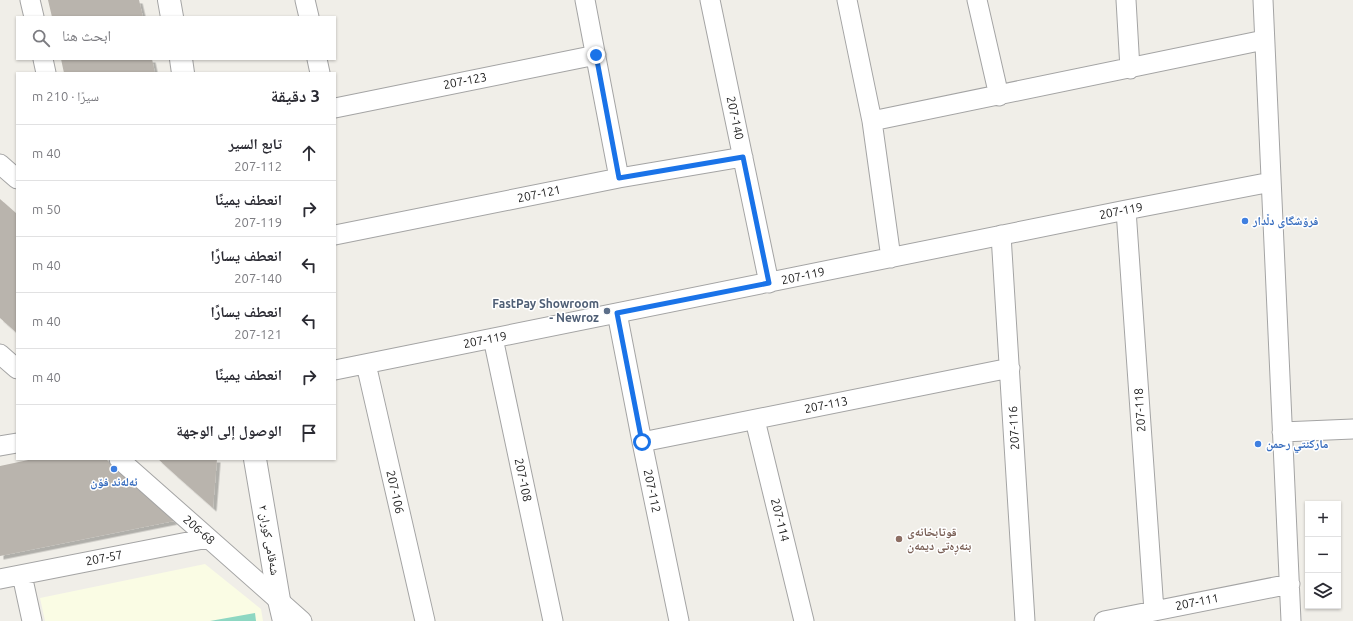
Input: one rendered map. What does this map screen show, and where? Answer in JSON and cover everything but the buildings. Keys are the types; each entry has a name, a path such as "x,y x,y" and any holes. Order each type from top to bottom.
{"street":[{"path":"30,0 34,16"},
{"path":"168,0 172,16"},
{"path":"305,0 308,16"},
{"path":"585,0 619,178"},
{"name":"207-140","path":"710,0 769,283"},
{"path":"847,0 872,121 891,258"},
{"path":"977,0 998,96"},
{"path":"1126,0 1130,69"},
{"path":"1262,0 1291,621"},
{"path":"872,121 1130,69 1264,40"},
{"name":"207-123","path":"336,108 596,55"},
{"path":"43,60 46,72"},
{"path":"181,60 184,72"},
{"path":"317,60 320,72"},
{"name":"207-121","path":"336,235 619,178 743,157"},
{"path":"0,164 16,178"},
{"name":"207-119","path":"336,370 1271,182"},
{"name":"207-118","path":"1126,210 1154,611"},
{"name":"207-116","path":"1002,235 1025,621"},
{"name":"207-112","path":"617,313 679,621"},
{"name":"207-108","path":"493,338 553,621"},
{"path":"0,354 16,368"},
{"name":"207-106","path":"366,364 425,621"},
{"name":"207-113","path":"642,442 1010,368"},
{"name":"207-114","path":"755,420 804,621"},
{"path":"1282,432 1353,429"},
{"path":"0,446 16,443"},
{"name":"206-68","path":"120,460 208,538 281,611 302,621"},
{"name":"شەقامی کوران ٢","path":"255,460 281,611"},
{"name":"207-57","path":"0,579 208,538"},
{"path":"22,575 32,621"},
{"name":"207-111","path":"1104,621 1290,584"}],"shaded area":[{"path":"205,564 261,609 263,621 45,621 40,598"}],"green space":[{"path":"255,613 256,621 210,621"}],"place":[{"name":"فرۆشگای دڵدار","path":"1245,221"},
{"name":"FastPay Showroom - Newroz","path":"607,311"},
{"name":"ماركئتي رحمن","path":"1258,444"},
{"name":"ئەلەند فۆن","path":"114,469"},
{"name":"قوتابخانەی بنەڕەتی دیمەن","path":"899,539"}],"route":[{"path":"596,55 619,178 743,157 769,283 617,313 642,442"}]}
